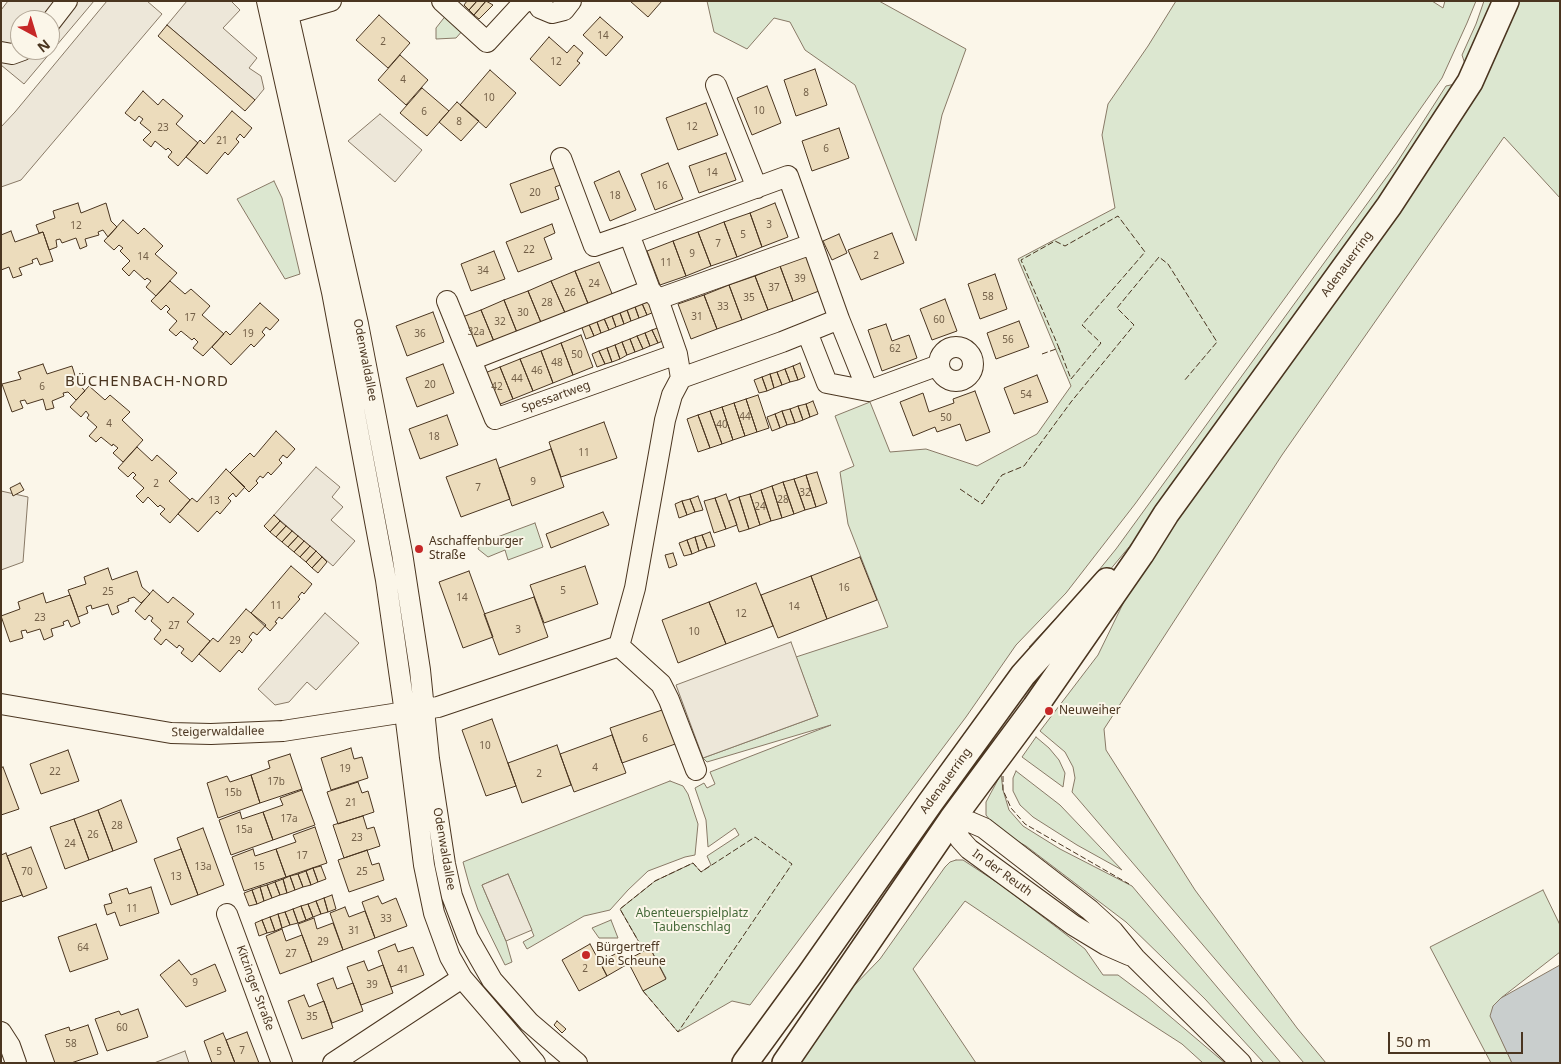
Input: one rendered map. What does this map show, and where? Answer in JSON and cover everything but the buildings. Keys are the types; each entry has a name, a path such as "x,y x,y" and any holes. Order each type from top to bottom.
{"main road":[{"name":"Adenauerring","path":"785,1063 952,819 1035,707 1142,554 1166,514 1389,206 1470,82 1506,1"},
{"name":"Adenauerring","path":"745,1063 1022,675 1166,514"},
{"path":"930,803 952,819"}],"street":[{"path":"278,9 331,1"},
{"path":"442,1 487,42 527,1"},
{"path":"536,1 540,8 552,14 564,10 571,1"},
{"name":"Odenwaldallee","path":"278,9 358,324 402,553 420,670 415,711 424,865 434,913 450,957 462,978 534,1062"},
{"path":"716,85 757,188"},
{"path":"561,158 594,246 788,176 868,391"},
{"path":"619,646 635,588 666,420 672,395 681,378 676,354 629,234"},
{"path":"471,360 654,295 812,244"},
{"name":"Spessartweg","path":"447,301 494,419 676,354"},
{"path":"681,378 840,319"},
{"path":"807,332 827,383 868,391 939,365"},
{"path":"415,711 438,707 619,646"},
{"path":"619,646 661,684 696,770"},
{"name":"Steigerwaldallee","path":"1,704 171,734 283,731 415,711"},
{"name":"Odenwaldallee","path":"415,711 428,759 452,896 468,938 501,992 529,1022 578,1063"},
{"name":"In der Reuth","path":"952,819 970,822 984,828 1090,910 1113,931 1135,958 1241,1063"},
{"name":"Kitzinger Straße","path":"227,914 282,1063"},
{"path":"334,1063 462,978"},
{"path":"1,1032 10,1046 16,1063"}],"green space":[{"path":"707,1 879,1 966,49 942,115 916,241 855,85 805,50 790,22 774,18 747,49 714,32"},
{"name":"Abenteuerspielplatz Taubenschlag","path":"1176,1 1432,1 1443,8 1445,1 1476,1 1442,78 1357,199 1135,504 1066,593 1016,645 966,717 750,1005 732,1001 678,1032 643,991 666,978 650,948 644,951 620,909 655,881 693,863 701,872 711,865 707,856 739,835 735,828 708,847 706,820 695,788 704,783 707,788 715,784 710,772 831,725 707,762 703,758 818,716 796,657 888,627 848,524 840,472 854,466 835,416 870,402 890,452 926,449 977,466 1037,434 1071,386 1018,259 1115,208 1102,135 1108,104"},
{"path":"1484,1 1494,1 1466,67 1462,55"},
{"path":"1518,1 1560,1 1560,198 1504,137 1282,455 1104,729 1106,750 1195,890 1297,1028 1326,1063 1304,1063 1072,792 1075,778 1073,767 1065,752 1040,731 1098,655 1136,577 1431,165 1487,74"},
{"path":"447,14 464,29 456,38 436,39 436,28"},
{"path":"1455,84 1418,149 1139,535 1104,577 1032,649 1029,647 1086,586 1116,549 1396,164 1446,86"},
{"path":"274,181 282,198 300,274 285,279 237,199"},
{"path":"535,523 543,547 508,560 505,550 488,557 478,549 484,537 492,539"},
{"path":"1036,737 1059,760 1065,773 1063,787 1022,757"},
{"path":"1016,771 1060,805 1122,870 1077,845 1033,817 1020,805 1013,791 1013,778"},
{"path":"1001,774 1003,790 1009,810 1023,826 1060,849 1132,886 1281,1063 1264,1063 1205,999 1126,922 1026,846 998,830 986,815 986,802"},
{"path":"670,781 683,786 688,794 698,824 695,855 648,871 610,910 584,916 527,949 523,942 534,936 508,874 482,885 506,941 512,962 505,965 478,910 463,862"},
{"path":"963,860 1001,885 1085,949 1103,975 1118,975 1146,996 1225,1063 1203,1063 1182,1044 965,901 913,969 976,1063 797,1063 848,992 880,959 945,867 950,862"},
{"path":"1543,890 1560,925 1560,952 1501,998 1491,1016 1512,1063 1491,1063 1430,947"},
{"path":"611,920 618,938 599,938 592,928"}],"shaded area":[{"path":"8,1 94,1 60,41 60,10 10,10 10,60 44,60 24,84 1,65 1,10"},
{"path":"107,1 147,1 162,14 21,180 1,187 1,127"},
{"path":"187,1 231,1 240,10 223,28 257,58 249,68 261,76 264,89 255,100 167,25"},
{"path":"380,114 422,150 395,182 348,141"},
{"path":"316,467 340,487 332,497 343,507 331,520 355,541 333,566 274,515"},
{"path":"1,491 28,497 23,562 1,570"},
{"path":"325,613 359,643 316,690 307,682 289,702 275,705 258,689"},
{"path":"791,642 818,716 703,758 676,685"},
{"path":"508,874 532,930 506,941 482,885"},
{"path":"1560,965 1560,1063 1512,1063 1490,1016 1493,1006 1501,998"},
{"path":"185,1051 189,1063 154,1063"}],"fence":[{"path":"1042,354 1059,348 1071,379 1101,343 1082,325 1145,252 1118,216 1065,246 1055,241 1021,260 1059,348"},
{"path":"960,489 982,504 1002,475 1024,466 1071,402 1134,325 1117,308 1159,257 1168,264 1217,342 1184,381"},
{"path":"1003,776 1003,790 1011,808 1025,824 1129,884"},
{"path":"643,991 678,1032 792,864 755,837 701,872 693,863 655,881 620,909 644,951"}],"place":[{"name":"Aschaffenburger Straße","path":"419,549"},
{"name":"Neuweiher","path":"1049,711"},
{"name":"Bürgertreff Die Scheune","path":"586,955"}],"district":[{"name":"BÜCHENBACH-NORD","path":"147,382"}]}
